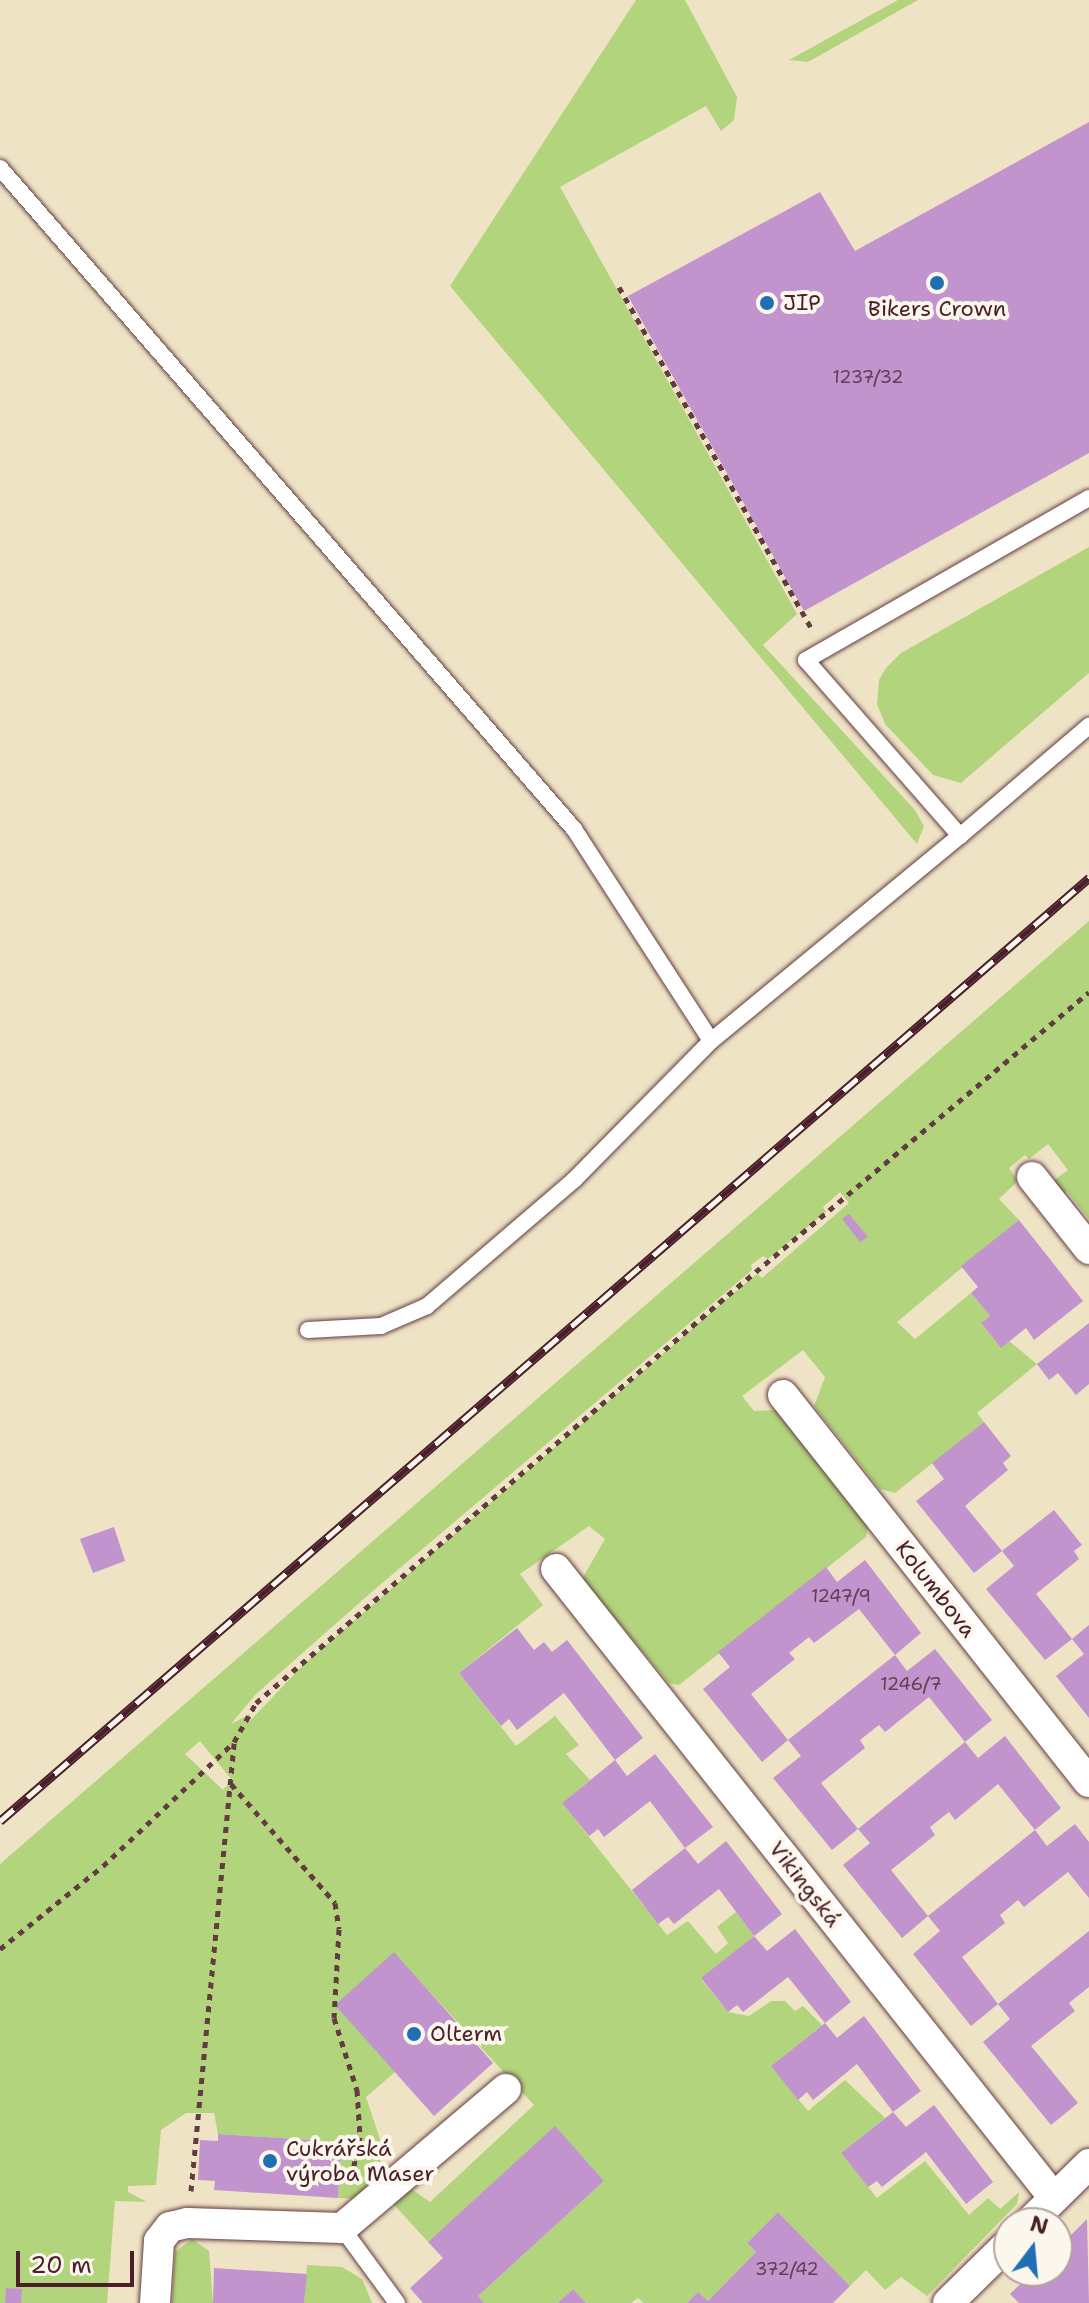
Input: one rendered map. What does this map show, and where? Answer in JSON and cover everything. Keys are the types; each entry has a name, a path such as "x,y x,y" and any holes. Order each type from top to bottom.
{"street":[{"path":"1032,1177 1089,1249"},
{"name":"Kolumbova","path":"783,1395 1089,1782"},
{"name":"Vikingská","path":"556,1569 1054,2198"},
{"path":"155,2303 159,2241 170,2227 188,2223 342,2228 506,2089"},
{"path":"1045,2207 1089,2164"},
{"path":"948,2303 993,2259"}],"lane":[{"path":"0,168 574,829 711,1041"},
{"path":"960,836 806,660 1089,498"},
{"path":"308,1330 381,1326 427,1306 574,1180 711,1041 1089,726"},
{"path":"342,2228 397,2303"}],"path":[{"path":"619,287 825,649"},
{"path":"0,1949 103,1866 234,1742 256,1703 333,1634 1089,992"},
{"path":"188,2223 234,1742"},
{"path":"230,1783 335,1903 339,1929 334,2018 357,2090 360,2137 342,2228"}],"green space":[{"path":"636,0 685,0 737,97 734,120 721,131 706,106 560,187 797,614 763,645 915,810 924,826 917,844 450,286"},
{"path":"898,0 918,0 808,62 789,60"},
{"path":"1089,547 1089,673 961,783 933,775 885,724 877,704 879,680 886,668 901,653"},
{"path":"1089,921 1089,1219 1067,1191 1061,1198 1049,1184 1068,1170 1048,1144 1029,1159 1025,1155 1009,1168 1018,1181 999,1199 1019,1220 897,1322 915,1339 971,1293 990,1316 981,1323 1000,1347 1009,1341 1037,1364 977,1413 984,1422 895,1493 880,1489 814,1406 825,1377 803,1350 742,1396 754,1411 776,1410 868,1527 866,1537 679,1685 669,1683 582,1579 605,1539 589,1526 520,1574 543,1605 459,1673 516,1746 555,1716 579,1745 566,1754 590,1780 562,1803 667,1935 688,1921 716,1954 728,1943 717,1927 736,1912 754,1936 701,1979 728,2012 749,2016 771,2001 785,2001 795,2011 803,2006 822,2025 771,2066 808,2111 845,2080 885,2118 841,2153 877,2198 925,2161 969,2215 988,2198 998,2207 993,2207 993,2229 927,2296 901,2277 885,2290 866,2270 850,2286 778,2212 747,2243 756,2252 708,2301 698,2292 687,2303 644,2303 638,2298 631,2303 586,2303 573,2289 558,2303 484,2303 478,2296 604,2181 555,2127 428,2242 387,2197 410,2188 430,2202 534,2105 394,1953 395,2072 366,2097 383,2148 375,2191 362,2199 338,2198 342,2142 218,2134 214,2113 186,2113 161,2130 156,2185 128,2186 128,2192 147,2202 115,2201 107,2303 0,2303 0,1864","holes":["840,1192 849,1203 762,1278 757,1274 730,1296 303,1665 249,1722 250,1714 231,1724 256,1694 752,1270 751,1265 763,1256 768,1259 826,1212 823,1207","200,1741 232,1780 223,1790 185,1754"]},
{"path":"1019,2192 1014,2207 1002,2207"},
{"path":"192,2239 209,2251 213,2303 172,2303 175,2252"},
{"path":"307,2265 342,2267 362,2279 372,2303 304,2303"}],"building":[{"path":"1089,122 1089,453 804,611 628,296 820,192 855,251"},
{"path":"849,1214 868,1237 860,1242 842,1219"},
{"path":"1019,1220 1083,1301 1034,1340 1026,1328 1001,1348 981,1323 990,1316 971,1293 978,1287 961,1266"},
{"path":"1089,1323 1089,1384 1076,1395 1058,1373 1049,1380 1037,1364"},
{"path":"984,1422 1011,1456 1003,1463 1008,1470 965,1506 1002,1551 974,1573 916,1501 944,1479 932,1463"},
{"path":"1054,1510 1082,1545 1074,1551 1079,1559 1036,1594 1072,1639 1045,1660 986,1589 1014,1566 1002,1551"},
{"path":"114,1527 125,1561 93,1573 80,1539"},
{"path":"865,1560 921,1633 895,1655 859,1609 814,1643 809,1637 789,1653 795,1659 751,1694 788,1740 762,1762 703,1689 730,1667 718,1652 826,1567 837,1582"},
{"path":"1089,1625 1089,1718 1056,1676 1084,1654 1072,1639"},
{"path":"517,1628 534,1650 544,1642 552,1652 567,1640 643,1738 615,1760 564,1693 517,1730 509,1719 501,1726 459,1673"},
{"path":"935,1649 992,1720 965,1742 929,1697 885,1732 879,1725 860,1740 865,1748 821,1783 858,1829 832,1850 773,1778 801,1756 788,1740 895,1655 907,1671"},
{"path":"1005,1736 1061,1808 1035,1830 998,1784 955,1820 949,1812 930,1827 935,1835 891,1870 928,1916 902,1938 843,1865 870,1843 858,1829 965,1742 978,1758"},
{"path":"655,1754 713,1827 685,1848 650,1801 604,1837 598,1829 589,1836 562,1803 615,1760 627,1776"},
{"path":"1075,1824 1089,1842 1089,1898 1068,1872 1024,1907 1018,1900 1000,1915 1005,1923 962,1957 998,2004 971,2026 913,1954 940,1931 928,1916 1035,1830 1047,1846"},
{"path":"726,1841 782,1914 754,1936 719,1889 674,1924 668,1917 658,1924 632,1890 685,1848 698,1864"},
{"path":"795,1929 851,2002 825,2023 788,1977 743,2012 737,2005 728,2012 701,1978 754,1936 767,1951"},
{"path":"1089,1931 1089,1987 1069,2003 1075,2011 1031,2046 1078,2103 1051,2125 983,2042 1010,2019 998,2004"},
{"name":"Olterm","path":"394,1952 493,2063 434,2116 335,2005"},
{"path":"864,2016 921,2091 893,2112 857,2064 813,2100 807,2092 798,2100 771,2066 825,2023 837,2038"},
{"path":"934,2105 993,2182 966,2204 926,2152 882,2187 877,2181 868,2187 841,2153 893,2112 906,2127"},
{"path":"555,2126 604,2181 478,2296 484,2303 423,2303 410,2288 443,2258 428,2242"},
{"name":"Cukrářská výroba Maser","path":"218,2134 342,2142 338,2198 214,2190 215,2181 198,2180 200,2140 218,2141"},
{"path":"778,2212 850,2286 833,2303 687,2303 698,2292 708,2301 756,2252 747,2243"},
{"path":"1087,2219 1089,2303 1019,2303 1010,2294 1017,2287 1073,2287 1073,2233"},
{"path":"214,2268 307,2274 304,2303 213,2303"},
{"path":"6,2288 22,2289 21,2303 5,2303"},
{"path":"573,2289 586,2303 558,2303"}],"railway":[{"path":"0,1821 1089,878"}],"place":[{"name":"Bikers Crown","path":"937,283"},
{"name":"JIP","path":"767,303"},
{"name":"Olterm","path":"414,2034"},
{"name":"Cukrářská výroba Maser","path":"270,2161"}]}
